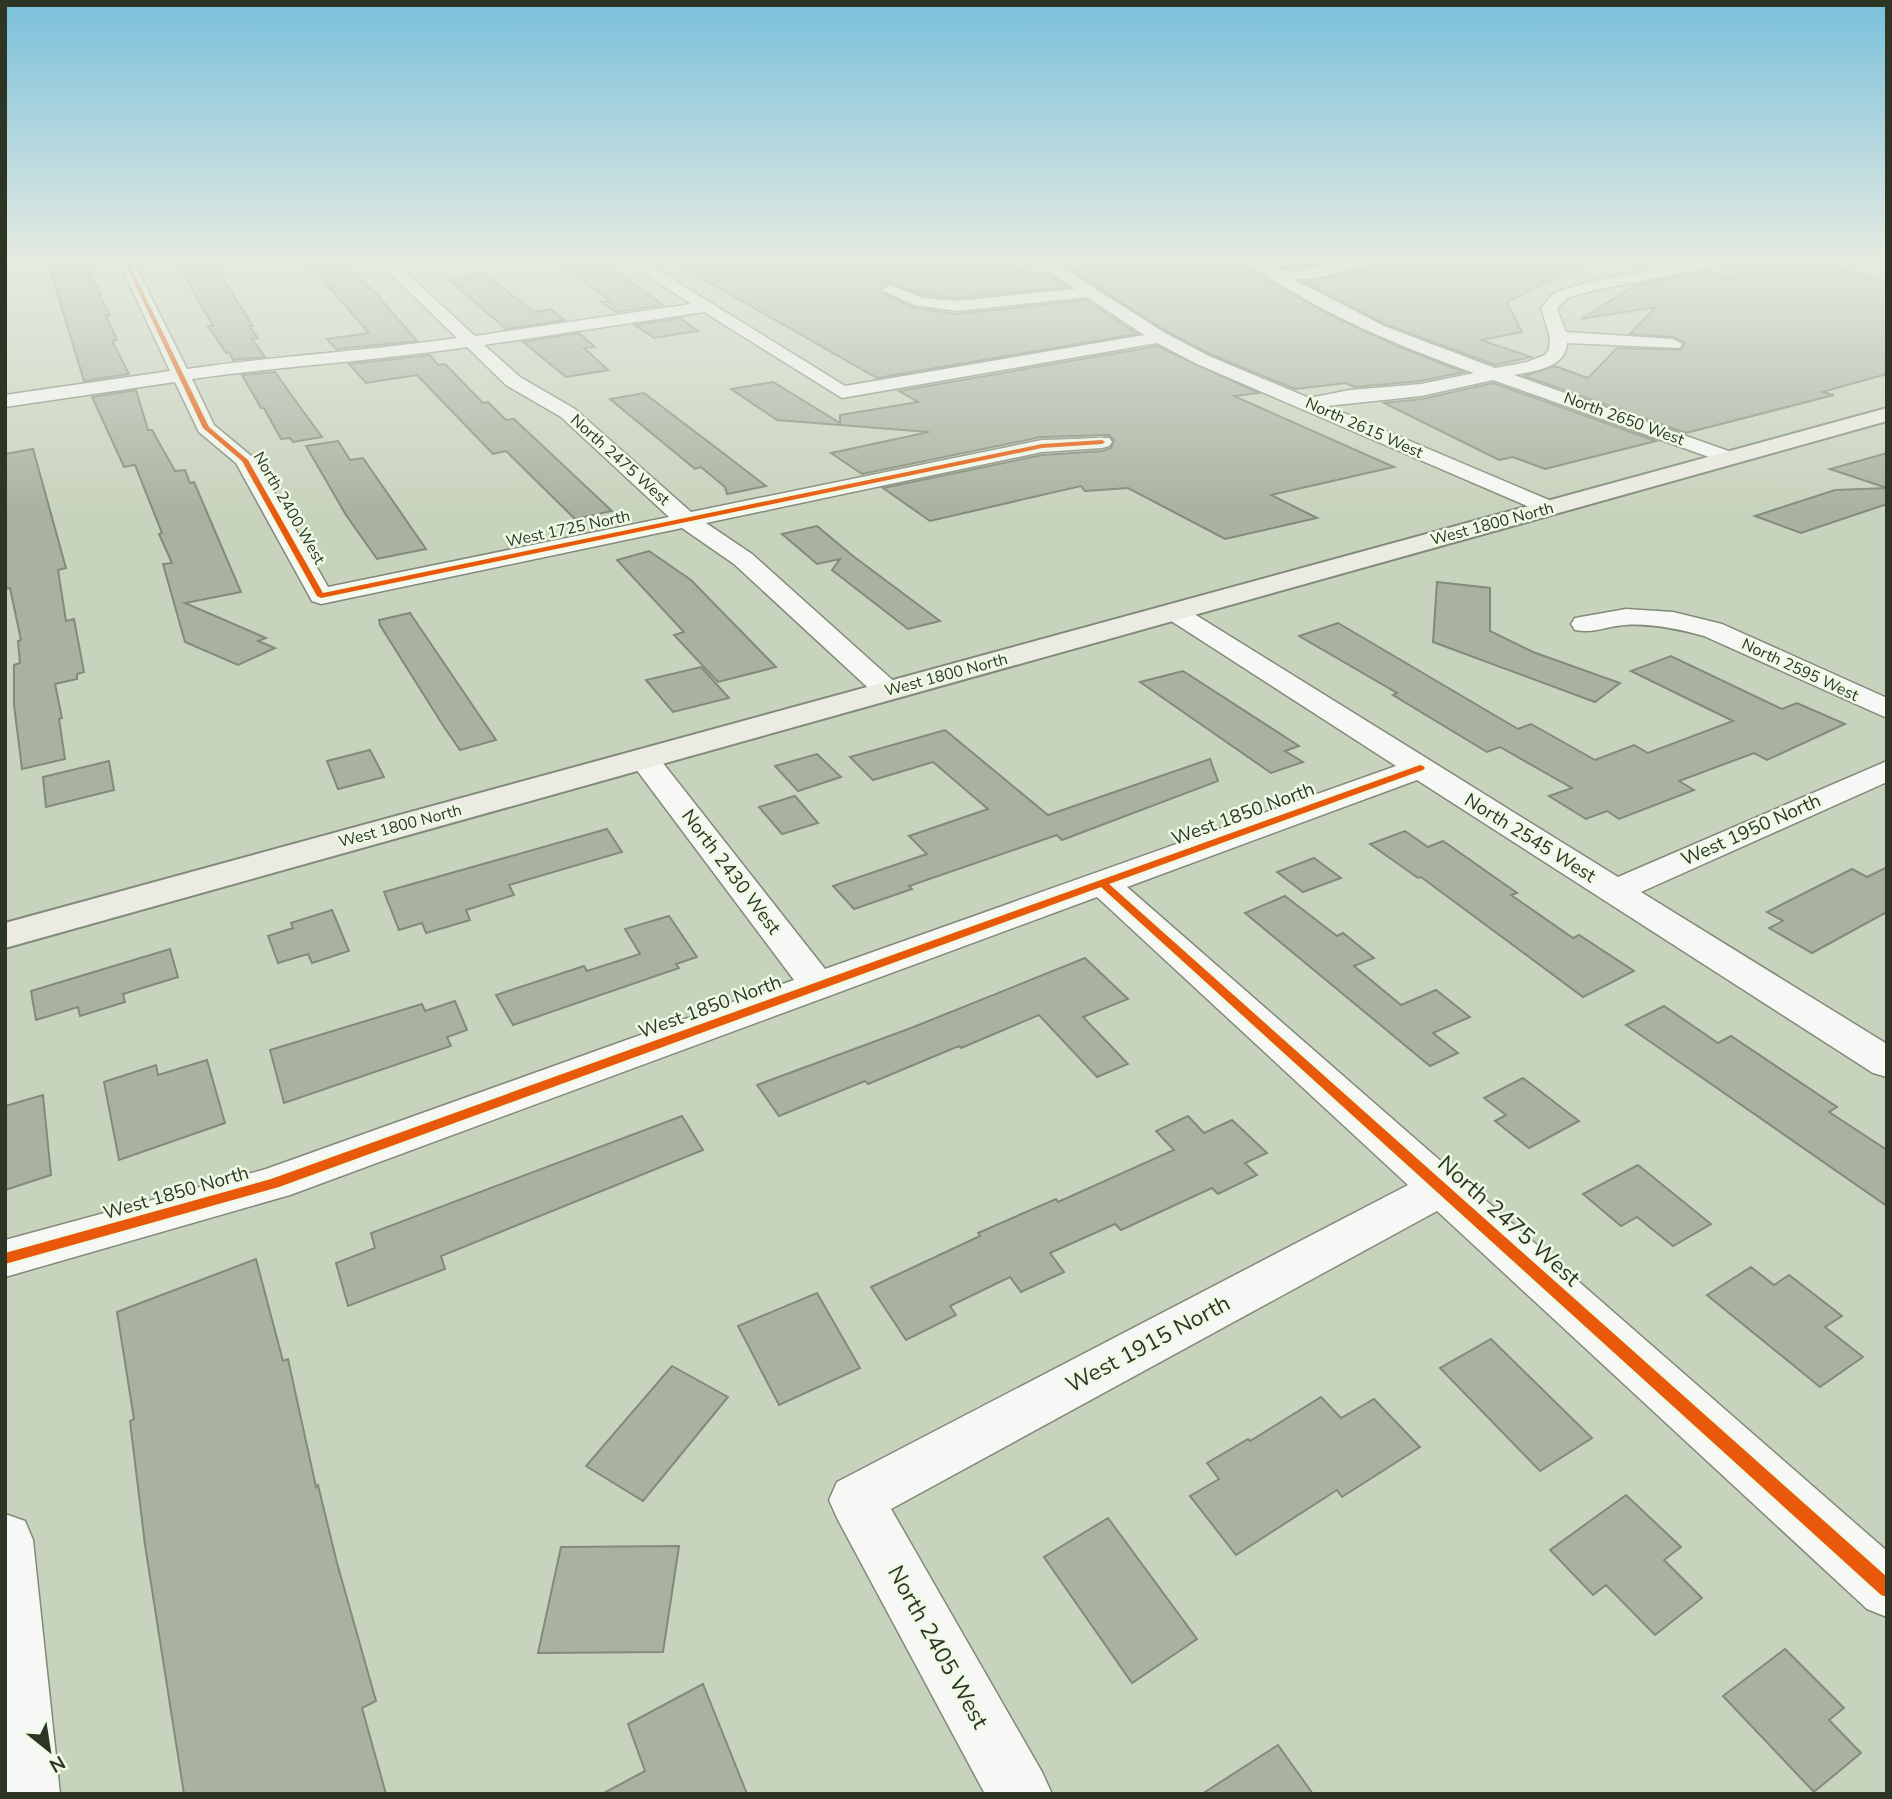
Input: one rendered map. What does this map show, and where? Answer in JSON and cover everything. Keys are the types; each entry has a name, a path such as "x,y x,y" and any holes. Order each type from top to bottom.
{"main road":[{"name":"West 1800 North","path":"5,936 1887,414"}],"street":[{"name":"North 2400 West","path":"166,343 206,428 245,460 321,596"},
{"path":"5,401 258,364 382,354 464,343"},
{"name":"North 2475 West","path":"472,343 513,381 568,413 686,520 743,559 888,691"},
{"path":"764,343 842,392 1125,343"},
{"name":"North 2615 West","path":"1170,343 1203,360 1548,508"},
{"name":"North 2650 West","path":"1412,343 1730,457"},
{"path":"1310,404 1350,396 1421,390 1532,366 1551,359 1558,350 1559,343"},
{"path":"1656,343 1673,344"},
{"name":"West 1725 North","path":"321,596 1042,446 1102,442"},
{"name":"North 2545 West","path":"1174,612 1887,1063"},
{"name":"North 2595 West","path":"1584,624 1638,618 1673,620 1713,630 1887,709"},
{"name":"North 2430 West","path":"644,759 818,986"},
{"name":"West 1850 North","path":"5,1259 274,1184 1420,768"},
{"name":"West 1950 North","path":"1614,891 1887,770"},
{"name":"North 2475 West","path":"1102,883 1887,1589"},
{"name":"West 1915 North","path":"856,1500 1441,1188"},
{"name":"North 2405 West","path":"856,1500 1020,1794"},
{"path":"5,1540 28,1794"}],"building":[{"path":"72,343 113,343 129,374 84,381"},
{"path":"219,343 255,343 265,357 233,360 229,352 226,353"},
{"path":"331,343 397,343 336,349"},
{"path":"524,343 590,343 595,347 584,348 608,370 566,377"},
{"path":"815,343 1084,343 877,378"},
{"path":"1189,343 1390,343 1464,372 1421,381 1354,387 1346,383 1295,389"},
{"path":"1436,343 1490,343 1531,357 1495,365"},
{"path":"1685,343 1887,343 1887,374 1822,392 1834,395 1686,433 1524,376 1555,366 1588,378 1617,348 1681,350"},
{"path":"1157,346 1259,393 1234,396 1394,467 1271,495 1317,518 1225,539 1128,488 1085,491 1081,486 930,521 883,488 1042,455 1103,451 1111,448 1114,440 1109,435 1041,437 862,474 831,453 929,432 777,420 731,389 773,382 840,423 840,415 918,402 899,391"},
{"path":"430,355 438,365 445,364 483,403 488,402 506,420 514,419 612,511 575,519 506,451 493,454 417,375 366,383 349,364"},
{"path":"275,372 322,437 293,442 290,438 281,439 242,375"},
{"path":"1493,383 1656,441 1545,469 1513,457 1499,460 1384,403 1422,399"},
{"path":"136,390 148,430 152,430 175,471 185,470 190,483 194,482 241,592 185,603 266,638 258,641 275,648 238,665 185,642 163,564 172,563 159,534 162,533 135,465 124,467 92,397"},
{"path":"644,393 766,486 727,494 725,487 701,467 695,469 610,399"},
{"path":"338,441 350,460 363,458 426,549 377,559 346,515 306,446"},
{"path":"33,449 66,568 58,570 66,621 74,619 84,672 77,674 77,679 55,684 62,718 59,719 65,759 22,769 14,705 14,665 20,663 18,641 21,640 10,588 5,589 5,454"},
{"path":"1887,453 1887,488 1830,469"},
{"path":"1887,488 1887,504 1801,533 1755,516 1835,490"},
{"path":"817,526 940,621 908,629 832,570 840,559 817,564 782,534"},
{"path":"649,551 691,580 776,667 718,682 674,635 684,632 617,560"},
{"path":"1437,582 1490,588 1490,631 1533,652 1620,683 1595,702 1433,642"},
{"path":"410,613 496,740 460,750 444,727 380,625 379,620"},
{"path":"1338,623 1518,729 1531,724 1595,760 1634,745 1648,753 1733,721 1631,671 1671,656 1782,709 1797,703 1845,724 1767,760 1754,753 1679,781 1694,790 1619,819 1607,811 1586,819 1549,796 1572,788 1500,747 1487,752 1393,695 1397,693 1299,636"},
{"path":"701,667 729,698 673,712 646,680"},
{"path":"1183,671 1299,746 1285,751 1303,762 1271,773 1140,682"},
{"path":"945,730 1048,815 1210,759 1218,781 1062,840 1057,835 909,886 912,889 854,909 833,886 927,854 909,836 988,809 933,762 873,780 850,757"},
{"path":"370,750 384,777 338,789 327,761"},
{"path":"817,754 841,777 798,791 775,766"},
{"path":"109,761 114,790 46,807 43,777"},
{"path":"795,796 818,823 782,834 759,807"},
{"path":"607,829 622,852 509,885 514,895 466,910 470,920 426,933 422,923 399,930 384,892"},
{"path":"1405,831 1428,847 1443,841 1517,893 1511,895 1573,938 1579,935 1634,971 1583,997 1421,877 1418,878 1370,844"},
{"path":"1314,858 1341,878 1303,892 1277,872"},
{"path":"1887,867 1887,912 1812,953 1769,928 1783,921 1767,912 1852,869 1867,877"},
{"path":"1285,896 1337,936 1343,933 1374,958 1354,966 1401,1005 1436,990 1470,1017 1433,1033 1458,1053 1430,1066 1245,913"},
{"path":"332,910 349,951 312,963 308,954 278,963 268,936 293,928 291,923"},
{"path":"669,916 697,957 676,964 679,968 513,1025 496,995 584,966 587,971 640,954 625,929"},
{"path":"170,949 178,977 123,994 125,1002 80,1016 78,1007 36,1020 31,991"},
{"path":"1085,958 1128,999 1083,1017 1128,1064 1097,1077 1039,1015 961,1048 959,1046 868,1084 865,1081 779,1116 757,1085 911,1028"},
{"path":"455,1001 467,1030 447,1037 451,1046 284,1103 270,1050 422,1004 425,1011"},
{"path":"1664,1006 1718,1043 1731,1036 1837,1107 1829,1112 1887,1150 1887,1206 1626,1025"},
{"path":"207,1060 225,1123 119,1160 104,1082 156,1065 158,1075"},
{"path":"1523,1078 1579,1121 1529,1148 1495,1121 1506,1115 1484,1098"},
{"path":"43,1095 51,1175 5,1190 5,1106"},
{"path":"682,1116 703,1150 441,1256 445,1269 348,1306 336,1263 375,1248 371,1233"},
{"path":"1188,1116 1204,1133 1232,1120 1267,1153 1245,1163 1257,1175 1218,1194 1212,1188 1121,1230 1115,1224 1050,1253 1064,1272 1021,1292 1010,1277 950,1306 956,1315 906,1340 871,1287 980,1236 978,1233 1056,1199 1058,1202 1174,1150 1156,1131"},
{"path":"1638,1165 1711,1224 1673,1246 1637,1217 1621,1226 1583,1194"},
{"path":"256,1259 283,1361 288,1359 316,1487 318,1485 376,1701 362,1708 386,1794 184,1794 145,1545 130,1421 134,1419 117,1312"},
{"path":"1751,1267 1774,1285 1789,1275 1842,1316 1825,1327 1863,1357 1820,1387 1707,1295"},
{"path":"817,1293 860,1368 779,1405 738,1326"},
{"path":"1491,1339 1592,1438 1540,1471 1440,1368"},
{"path":"672,1366 728,1397 643,1501 586,1466"},
{"path":"1321,1397 1341,1418 1374,1399 1420,1447 1342,1497 1337,1490 1236,1555 1190,1496 1219,1479 1207,1463 1248,1439 1250,1441"},
{"path":"1626,1495 1681,1547 1664,1560 1702,1598 1655,1635 1606,1585 1593,1595 1550,1550"},
{"path":"1108,1518 1197,1639 1132,1683 1044,1557"},
{"path":"679,1546 663,1652 538,1653 561,1547"},
{"path":"1785,1649 1844,1708 1829,1720 1861,1753 1814,1792 1723,1696"},
{"path":"703,1684 747,1794 602,1794 645,1771 628,1724"},
{"path":"1278,1745 1313,1794 1202,1794"}],"cycle path":[{"path":"165,343 206,428 245,460 321,596 1042,446 1102,442"},
{"path":"5,1259 274,1183 1420,768"},
{"path":"1102,883 1887,1589"}]}
